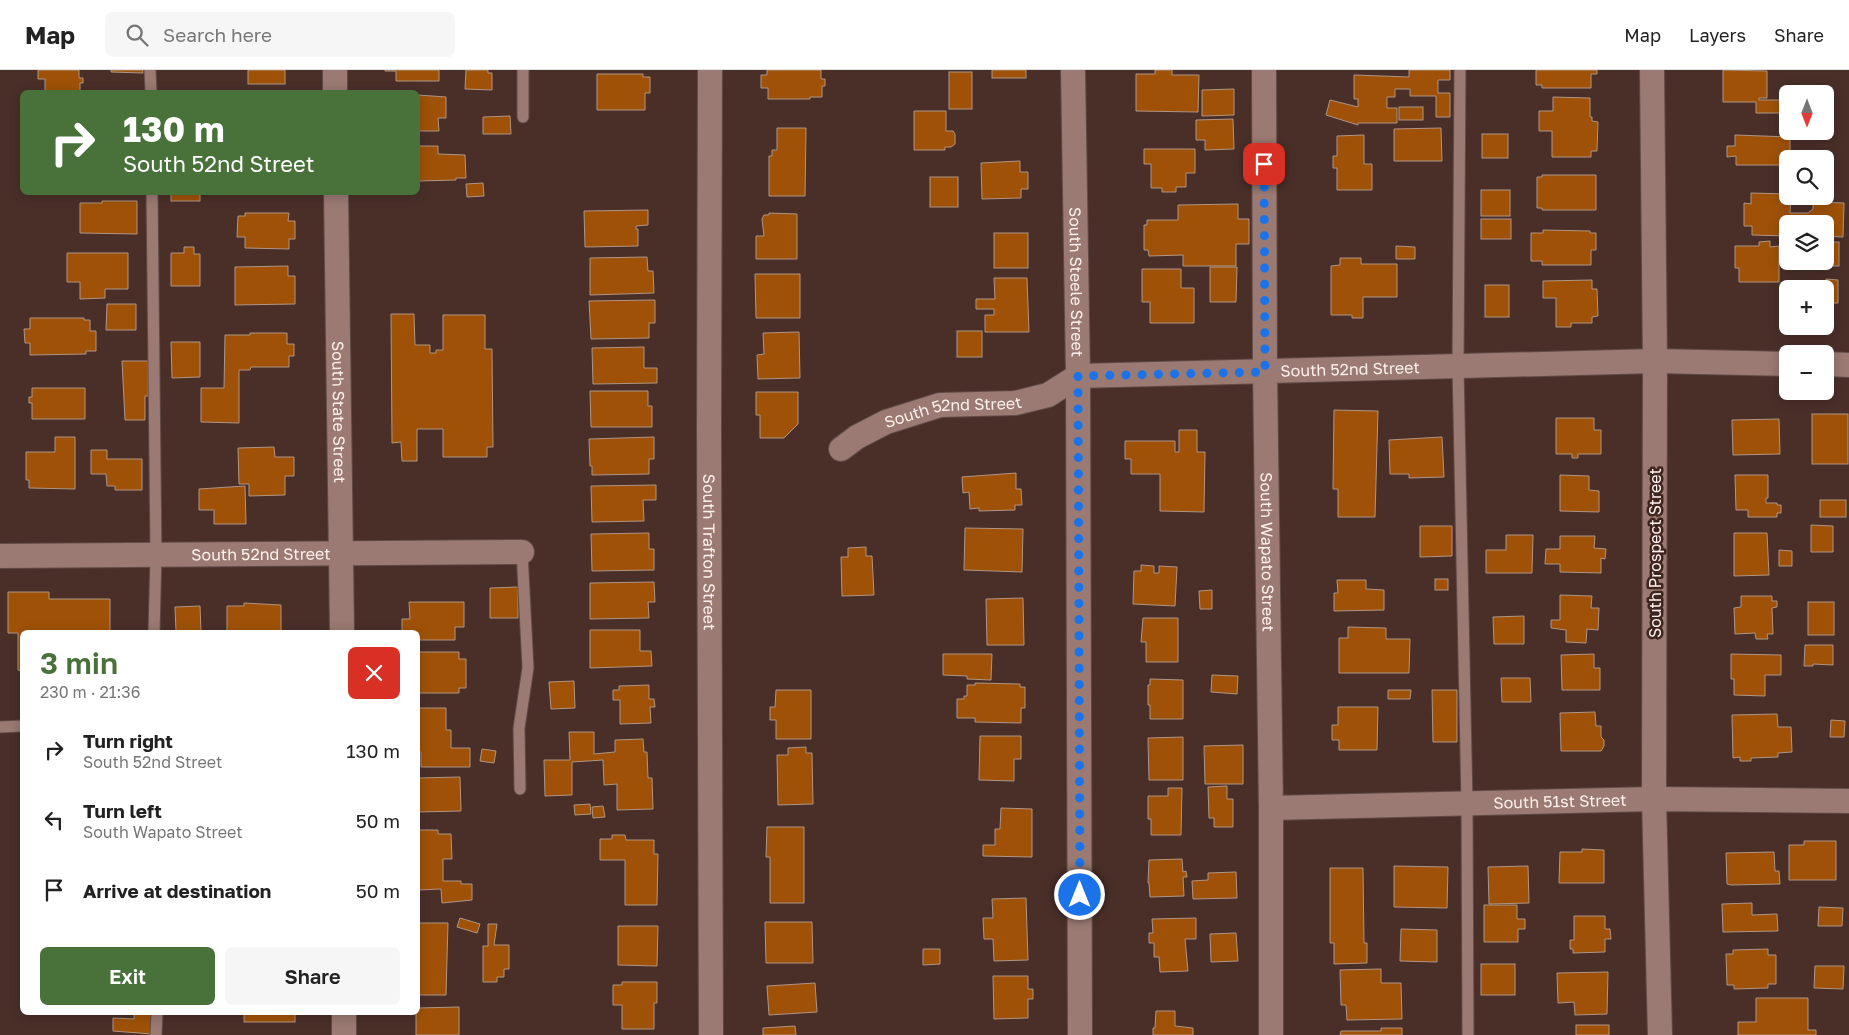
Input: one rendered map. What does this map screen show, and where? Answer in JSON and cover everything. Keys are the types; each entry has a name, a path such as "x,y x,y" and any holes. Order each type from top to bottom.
{"street":[{"path":"335,70 335,90"},
{"name":"South Trafton Street","path":"710,70 711,1035"},
{"name":"South Steele Street","path":"1073,70 1078,376 1080,1035"},
{"name":"South Wapato Street","path":"1264,70 1265,372 1271,808 1271,1035"},
{"name":"South Prospect Street","path":"1652,70 1655,361 1654,799 1660,1035"},
{"name":"South State Street","path":"336,195 342,630"},
{"name":"South 52nd Street","path":"840,449 857,437 886,422 940,405 1015,403 1048,395 1078,376 1655,361 1779,364"},
{"path":"1834,364 1849,365"},
{"name":"South 52nd Street","path":"0,556 522,552"},
{"name":"South 51st Street","path":"1271,808 1654,799 1849,801"},
{"path":"344,1015 344,1035"}],"lane":[{"path":"150,70 151,90"},
{"path":"523,70 523,117"},
{"path":"1460,70 1458,366 1467,804 1468,1035"},
{"path":"152,195 156,555 154,630"},
{"path":"520,789 519,728 528,668 522,552"},
{"path":"0,727 20,726"},
{"path":"156,1035 157,1015"}],"building":[{"path":"38,70 79,70 79,78 83,78 83,83 80,83 80,90 45,90 45,79 38,79"},
{"path":"111,70 143,70 143,73 111,72"},
{"path":"248,70 285,70 285,84 248,84"},
{"path":"385,70 439,70 439,81 396,81 396,71"},
{"path":"466,70 488,70 488,73 492,73 492,90 465,89"},
{"path":"767,70 821,70 821,79 825,79 825,86 822,86 822,97 810,97 810,99 768,99 768,88 761,88 761,75 767,75"},
{"path":"992,70 1026,70 1026,78 992,78"},
{"path":"1155,70 1172,70 1172,75 1199,75 1198,112 1136,111 1136,74 1155,74"},
{"path":"1409,70 1450,70 1450,80 1438,80 1438,93 1450,93 1450,117 1436,117 1436,96 1410,96 1410,89 1395,89 1395,97 1387,97 1387,108 1397,108 1397,123 1358,123 1358,125 1326,115 1330,100 1358,107 1358,99 1354,99 1354,75 1409,77"},
{"path":"1536,70 1597,70 1597,74 1591,74 1591,88 1542,88 1542,85 1536,85"},
{"path":"1723,70 1767,71 1767,98 1759,98 1759,100 1779,100 1779,113 1756,113 1756,102 1723,102"},
{"path":"949,72 972,72 972,109 949,109"},
{"path":"597,74 643,74 643,77 650,77 650,93 645,93 645,110 597,110"},
{"path":"1234,89 1234,115 1202,116 1202,90"},
{"path":"420,95 446,97 446,118 438,118 439,131 420,131"},
{"path":"1553,97 1590,98 1590,117 1592,117 1592,121 1598,122 1597,151 1591,151 1591,157 1552,157 1552,131 1539,131 1539,111 1553,111"},
{"path":"1399,107 1423,107 1423,120 1399,120"},
{"path":"914,111 946,111 946,131 953,131 955,134 955,144 951,147 945,147 945,150 914,150"},
{"path":"510,116 511,134 483,134 483,117"},
{"path":"1233,119 1234,149 1205,150 1205,140 1196,140 1196,120"},
{"path":"777,128 806,128 805,196 769,196 769,156 772,156 772,150 777,150"},
{"path":"1441,128 1442,161 1394,161 1394,129"},
{"path":"1482,134 1508,134 1508,158 1482,158"},
{"path":"1364,135 1364,164 1372,164 1372,190 1337,190 1337,168 1333,168 1333,156 1337,156 1337,136"},
{"path":"1735,135 1779,137 1779,140 1790,140 1790,150 1779,150 1779,165 1736,165 1736,156 1727,157 1727,146 1735,146"},
{"path":"420,146 438,146 438,154 465,155 466,178 456,178 456,180 420,181"},
{"path":"1144,149 1195,149 1195,173 1186,173 1186,187 1176,187 1176,192 1162,192 1162,188 1151,188 1151,164 1144,164"},
{"path":"1020,161 1020,172 1028,172 1028,189 1021,189 1021,198 982,199 981,163"},
{"path":"1542,175 1596,175 1596,210 1542,210 1542,208 1537,208 1537,177 1542,177"},
{"path":"930,177 958,177 958,207 930,207"},
{"path":"483,183 484,196 467,197 466,184"},
{"path":"1481,190 1510,190 1510,216 1481,216"},
{"path":"1751,193 1779,194 1779,205 1790,205 1790,213 1808,213 1813,209 1813,205 1844,203 1843,237 1834,236 1834,215 1779,215 1779,236 1752,235 1752,226 1744,226 1744,203 1751,204"},
{"path":"171,195 200,195 200,201 171,201"},
{"path":"102,201 137,201 137,234 80,233 80,203 102,203"},
{"path":"1238,204 1238,219 1249,219 1249,244 1236,244 1236,266 1183,266 1183,255 1149,256 1148,250 1144,250 1144,225 1147,225 1147,220 1178,220 1178,205"},
{"path":"648,210 648,225 636,226 636,229 638,229 638,246 585,247 584,211"},
{"path":"245,213 289,213 288,221 295,221 295,239 289,239 289,249 245,248 245,237 237,237 238,216 245,216"},
{"path":"769,213 797,214 797,259 756,259 756,236 764,236 762,219 764,215 769,215"},
{"path":"1481,219 1511,219 1511,239 1481,239"},
{"path":"1543,230 1590,231 1590,233 1596,233 1596,250 1591,250 1591,265 1542,265 1542,261 1531,261 1531,233 1543,233"},
{"path":"994,233 1028,233 1028,268 994,268"},
{"path":"1770,241 1770,247 1779,246 1779,282 1739,282 1739,268 1735,268 1735,246 1759,246 1759,242"},
{"path":"1834,242 1839,242 1839,266 1834,266"},
{"path":"1396,246 1415,247 1415,259 1396,259"},
{"path":"184,247 194,247 194,254 200,254 200,286 171,286 171,253 184,253"},
{"path":"67,253 128,253 128,289 105,289 105,298 80,299 80,282 67,282"},
{"path":"647,257 648,271 653,271 654,293 590,295 590,258"},
{"path":"1340,258 1361,258 1361,264 1397,264 1397,297 1363,297 1363,318 1352,318 1352,315 1331,315 1331,266 1340,265"},
{"path":"288,266 288,276 295,276 295,304 235,305 235,267"},
{"path":"1210,267 1237,267 1236,302 1210,302"},
{"path":"1142,269 1181,269 1181,288 1194,288 1194,323 1150,323 1150,302 1142,302"},
{"path":"755,274 800,274 800,318 756,318"},
{"path":"994,278 1027,278 1029,332 985,332 985,315 994,315 994,309 976,309 976,299 995,299"},
{"path":"1826,279 1838,280 1838,303 1834,303 1834,280"},
{"path":"1592,280 1592,289 1597,289 1598,316 1592,317 1592,323 1571,323 1571,327 1556,327 1556,298 1543,298 1543,281"},
{"path":"1485,285 1509,285 1509,317 1485,317"},
{"path":"655,300 655,323 649,323 649,338 591,339 589,301"},
{"path":"107,304 136,304 136,330 106,330"},
{"path":"391,314 414,314 415,345 430,345 430,353 436,353 436,350 443,350 443,315 485,315 485,349 492,349 493,447 487,447 487,457 443,457 443,429 417,429 417,461 402,461 401,442 392,443"},
{"path":"30,318 84,318 84,320 90,320 90,331 96,331 96,351 86,351 86,354 30,355 30,343 25,343 24,329 30,329"},
{"path":"957,331 982,331 982,357 957,357"},
{"path":"799,332 800,378 758,379 757,355 764,354 763,333"},
{"path":"250,333 287,333 287,344 294,344 294,356 289,356 289,367 251,367 250,370 239,370 239,423 201,422 201,388 224,388 225,335 250,335"},
{"path":"171,342 200,342 200,377 172,378"},
{"path":"644,347 644,368 657,368 657,383 593,384 592,348"},
{"path":"122,361 148,361 148,396 145,396 145,420 125,420"},
{"path":"32,388 85,388 85,419 32,419 32,403 29,403 29,397 32,397"},
{"path":"590,391 648,391 648,406 652,406 652,427 591,427"},
{"path":"756,392 798,392 798,424 784,438 760,438 760,415 756,415"},
{"path":"1334,410 1378,411 1375,517 1338,517 1338,489 1333,489"},
{"path":"1812,414 1848,414 1848,464 1812,464"},
{"path":"1556,418 1594,418 1594,430 1601,430 1601,454 1578,454 1578,458 1572,458 1572,454 1556,454"},
{"path":"1779,419 1780,454 1733,455 1732,420"},
{"path":"1179,430 1197,430 1197,452 1205,452 1204,512 1160,511 1160,474 1131,474 1131,459 1125,459 1125,441 1175,441 1175,452 1179,452"},
{"path":"55,437 75,437 75,489 29,488 29,480 26,480 26,452 55,452"},
{"path":"654,437 654,459 649,459 649,474 592,475 589,439"},
{"path":"1442,437 1444,477 1409,478 1409,474 1390,474 1389,440"},
{"path":"274,447 275,457 294,457 294,476 285,476 285,495 249,496 249,484 239,484 238,448"},
{"path":"91,450 107,450 107,459 142,459 142,490 115,490 115,486 107,486 106,474 91,474"},
{"path":"1016,473 1016,489 1021,489 1022,505 1015,505 1015,510 979,511 979,508 970,509 969,492 963,493 962,477"},
{"path":"1560,475 1589,476 1589,490 1599,491 1599,512 1560,511"},
{"path":"1735,475 1768,475 1768,498 1766,498 1766,503 1781,505 1781,513 1777,513 1777,517 1748,517 1748,510 1736,510"},
{"path":"656,485 656,500 643,500 644,521 592,522 591,486"},
{"path":"245,486 246,524 214,524 214,510 199,510 199,489"},
{"path":"1820,500 1846,500 1846,517 1820,517"},
{"path":"1811,525 1833,526 1833,552 1811,552"},
{"path":"1420,526 1452,526 1452,556 1420,557"},
{"path":"965,528 1023,529 1022,572 964,570"},
{"path":"649,533 649,549 654,549 654,570 592,571 591,534"},
{"path":"1734,533 1767,533 1769,575 1734,576"},
{"path":"1506,535 1533,535 1532,573 1486,573 1486,550 1506,550"},
{"path":"1560,536 1595,536 1594,548 1606,549 1605,559 1601,558 1601,573 1560,572 1560,564 1545,564 1546,549 1560,549"},
{"path":"866,547 866,556 872,556 874,595 842,596 841,557 848,557 848,548"},
{"path":"1779,550 1792,551 1792,566 1779,566"},
{"path":"1141,565 1154,566 1154,573 1159,573 1159,566 1177,567 1175,606 1133,604 1134,571 1141,571"},
{"path":"1435,579 1448,579 1448,590 1435,590"},
{"path":"1337,580 1366,580 1366,589 1384,590 1384,610 1334,611 1334,593 1338,593"},
{"path":"654,582 655,602 648,602 649,618 590,619 590,583"},
{"path":"518,587 518,618 490,618 490,588"},
{"path":"1212,590 1212,609 1200,609 1199,591"},
{"path":"8,592 49,592 49,599 110,599 110,630 20,630 20,670 18,670 18,633 8,633"},
{"path":"1560,595 1592,596 1591,608 1599,608 1598,630 1587,629 1586,643 1566,642 1566,630 1551,628 1551,620 1560,620"},
{"path":"1741,596 1772,596 1772,601 1777,601 1777,607 1772,608 1773,634 1767,634 1768,639 1756,639 1755,633 1735,634 1734,608 1741,607"},
{"path":"1023,598 1024,645 987,645 986,599"},
{"path":"409,602 464,602 464,627 455,627 455,640 420,640 420,630 402,630 402,619 410,619"},
{"path":"1808,602 1834,602 1834,635 1808,635"},
{"path":"244,603 281,605 281,630 227,630 227,606 244,606"},
{"path":"200,606 201,630 176,630 175,607"},
{"path":"1524,616 1524,644 1494,644 1493,617"},
{"path":"1143,618 1178,618 1178,662 1146,662 1146,642 1141,642"},
{"path":"1348,627 1386,628 1386,639 1410,639 1409,673 1339,673 1339,638 1348,638"},
{"path":"590,630 640,630 640,651 651,651 652,666 590,668"},
{"path":"1805,645 1833,645 1833,665 1813,664 1813,666 1804,666"},
{"path":"420,652 459,652 459,659 466,659 466,688 459,688 459,693 420,693"},
{"path":"943,654 992,654 991,680 943,675"},
{"path":"1594,654 1594,668 1600,668 1600,690 1562,690 1561,655"},
{"path":"1731,654 1781,655 1781,675 1765,675 1765,696 1734,695 1734,679 1731,679"},
{"path":"1212,675 1238,676 1237,694 1211,692"},
{"path":"1501,678 1530,678 1531,702 1502,702"},
{"path":"1150,679 1183,680 1183,719 1150,719 1148,685 1150,685"},
{"path":"574,681 575,708 551,709 549,682"},
{"path":"975,683 1020,684 1020,687 1025,687 1025,708 1021,708 1021,723 975,722 975,718 957,718 957,699 964,699 964,696 967,696 967,685 975,685"},
{"path":"649,685 649,699 654,699 655,707 650,707 651,723 620,724 620,700 613,700 613,690 619,690 619,686"},
{"path":"776,690 811,690 811,739 776,739 776,720 770,720 770,707 775,707"},
{"path":"1388,690 1411,690 1410,699 1388,699"},
{"path":"1432,690 1457,690 1457,742 1433,742"},
{"path":"1338,707 1378,707 1377,750 1339,750 1339,740 1332,740 1332,725 1338,725"},
{"path":"420,708 446,708 446,730 451,730 451,748 470,748 470,767 421,767"},
{"path":"1595,712 1596,726 1601,726 1601,737 1604,740 1604,746 1601,751 1561,751 1560,713"},
{"path":"1777,714 1778,727 1791,727 1792,752 1778,753 1778,757 1751,758 1751,761 1740,761 1740,757 1733,758 1732,715"},
{"path":"1831,720 1845,721 1844,737 1830,737"},
{"path":"569,732 594,732 594,754 615,752 615,740 643,739 644,752 647,752 648,778 652,778 653,809 617,810 617,784 604,785 603,760 572,762 572,795 545,796 544,760 570,760"},
{"path":"980,736 1021,736 1021,759 1014,759 1014,781 979,780"},
{"path":"1183,737 1183,780 1149,780 1148,738"},
{"path":"1243,745 1243,784 1205,784 1204,746"},
{"path":"806,747 806,753 812,753 813,804 778,805 777,755 788,755 788,748"},
{"path":"482,749 496,751 494,763 480,761"},
{"path":"460,777 461,811 420,812 420,778"},
{"path":"1227,786 1227,799 1233,799 1233,827 1214,827 1214,818 1209,818 1208,787"},
{"path":"1168,788 1182,788 1181,835 1151,835 1151,819 1148,819 1148,796 1168,796"},
{"path":"590,804 591,814 575,815 574,805"},
{"path":"603,806 605,817 593,818 592,807"},
{"path":"1001,808 1032,809 1032,857 983,856 983,845 995,845 995,829 1000,829"},
{"path":"767,827 804,827 804,903 770,903 770,857 766,857"},
{"path":"420,830 438,830 438,834 451,834 452,859 443,859 443,881 461,881 461,884 472,884 472,900 442,903 441,889 420,890"},
{"path":"612,835 625,835 626,840 654,840 654,854 658,854 657,905 625,905 625,860 600,860 600,839 612,839"},
{"path":"1804,841 1836,841 1836,880 1789,880 1789,845 1804,845"},
{"path":"1582,849 1604,850 1604,883 1559,883 1560,852 1582,852"},
{"path":"1774,852 1775,871 1779,871 1780,884 1727,884 1726,853"},
{"path":"1182,859 1183,872 1186,871 1187,877 1183,877 1184,896 1150,897 1148,883 1149,860"},
{"path":"1394,866 1448,867 1447,908 1394,907"},
{"path":"1528,866 1529,903 1489,904 1488,867"},
{"path":"1330,868 1363,868 1364,943 1367,943 1367,963 1334,964 1334,943 1330,943"},
{"path":"1236,872 1237,898 1193,899 1192,881 1208,880 1208,873"},
{"path":"1026,898 1028,960 994,961 993,939 984,939 983,918 993,918 992,899"},
{"path":"1752,903 1752,915 1777,914 1778,931 1723,932 1722,904"},
{"path":"1484,905 1517,905 1517,919 1525,919 1525,929 1518,929 1518,942 1484,942"},
{"path":"1819,907 1843,908 1842,926 1818,926"},
{"path":"1574,916 1605,916 1605,929 1610,929 1611,939 1605,939 1605,952 1573,953 1573,949 1570,949 1570,940 1574,940"},
{"path":"460,918 480,924 477,933 457,927"},
{"path":"1196,918 1196,939 1185,939 1188,971 1160,972 1159,957 1154,957 1154,943 1149,943 1149,933 1153,933 1152,919"},
{"path":"765,922 812,922 813,963 766,963"},
{"path":"420,923 448,923 446,995 420,995"},
{"path":"488,924 497,924 494,945 509,945 509,969 504,969 504,977 497,977 497,982 483,982 483,946 488,946"},
{"path":"618,926 658,926 657,966 618,965"},
{"path":"1401,929 1437,930 1437,962 1400,961"},
{"path":"1236,933 1238,961 1211,962 1210,934"},
{"path":"923,949 940,949 940,964 923,965"},
{"path":"1768,949 1768,955 1776,955 1776,984 1768,984 1768,988 1734,989 1734,985 1727,985 1726,954 1733,954 1733,950"},
{"path":"1481,964 1515,964 1515,995 1481,995"},
{"path":"1815,966 1844,966 1843,989 1814,988"},
{"path":"1381,969 1381,983 1401,983 1402,1019 1347,1020 1346,1005 1341,1005 1340,970"},
{"path":"1608,972 1607,1014 1575,1015 1574,1002 1558,1003 1557,973"},
{"path":"993,976 1028,976 1028,989 1033,989 1033,999 1028,999 1028,1018 994,1019"},
{"path":"622,982 657,982 657,1003 654,1003 654,1029 622,1029 622,1005 613,1005 613,985 622,985"},
{"path":"815,983 817,1012 769,1015 767,986"},
{"path":"1756,998 1808,998 1808,1030 1816,1030 1816,1035 1738,1035 1738,1022 1756,1022"},
{"path":"459,1007 459,1035 416,1035 416,1015 420,1015 420,1008"},
{"path":"1156,1011 1175,1011 1175,1026 1193,1028 1193,1035 1153,1035"},
{"path":"134,1015 153,1015 152,1034 113,1031 113,1018 134,1019"},
{"path":"244,1015 295,1015 295,1022 244,1022"},
{"path":"1576,1025 1609,1025 1609,1035 1576,1035"},
{"path":"795,1026 796,1035 763,1035 763,1028"},
{"path":"1381,1028 1402,1028 1402,1035 1340,1035 1341,1031 1381,1031"}],"route":[{"path":"1080,895 1078,376 1265,372 1264,164"}]}
